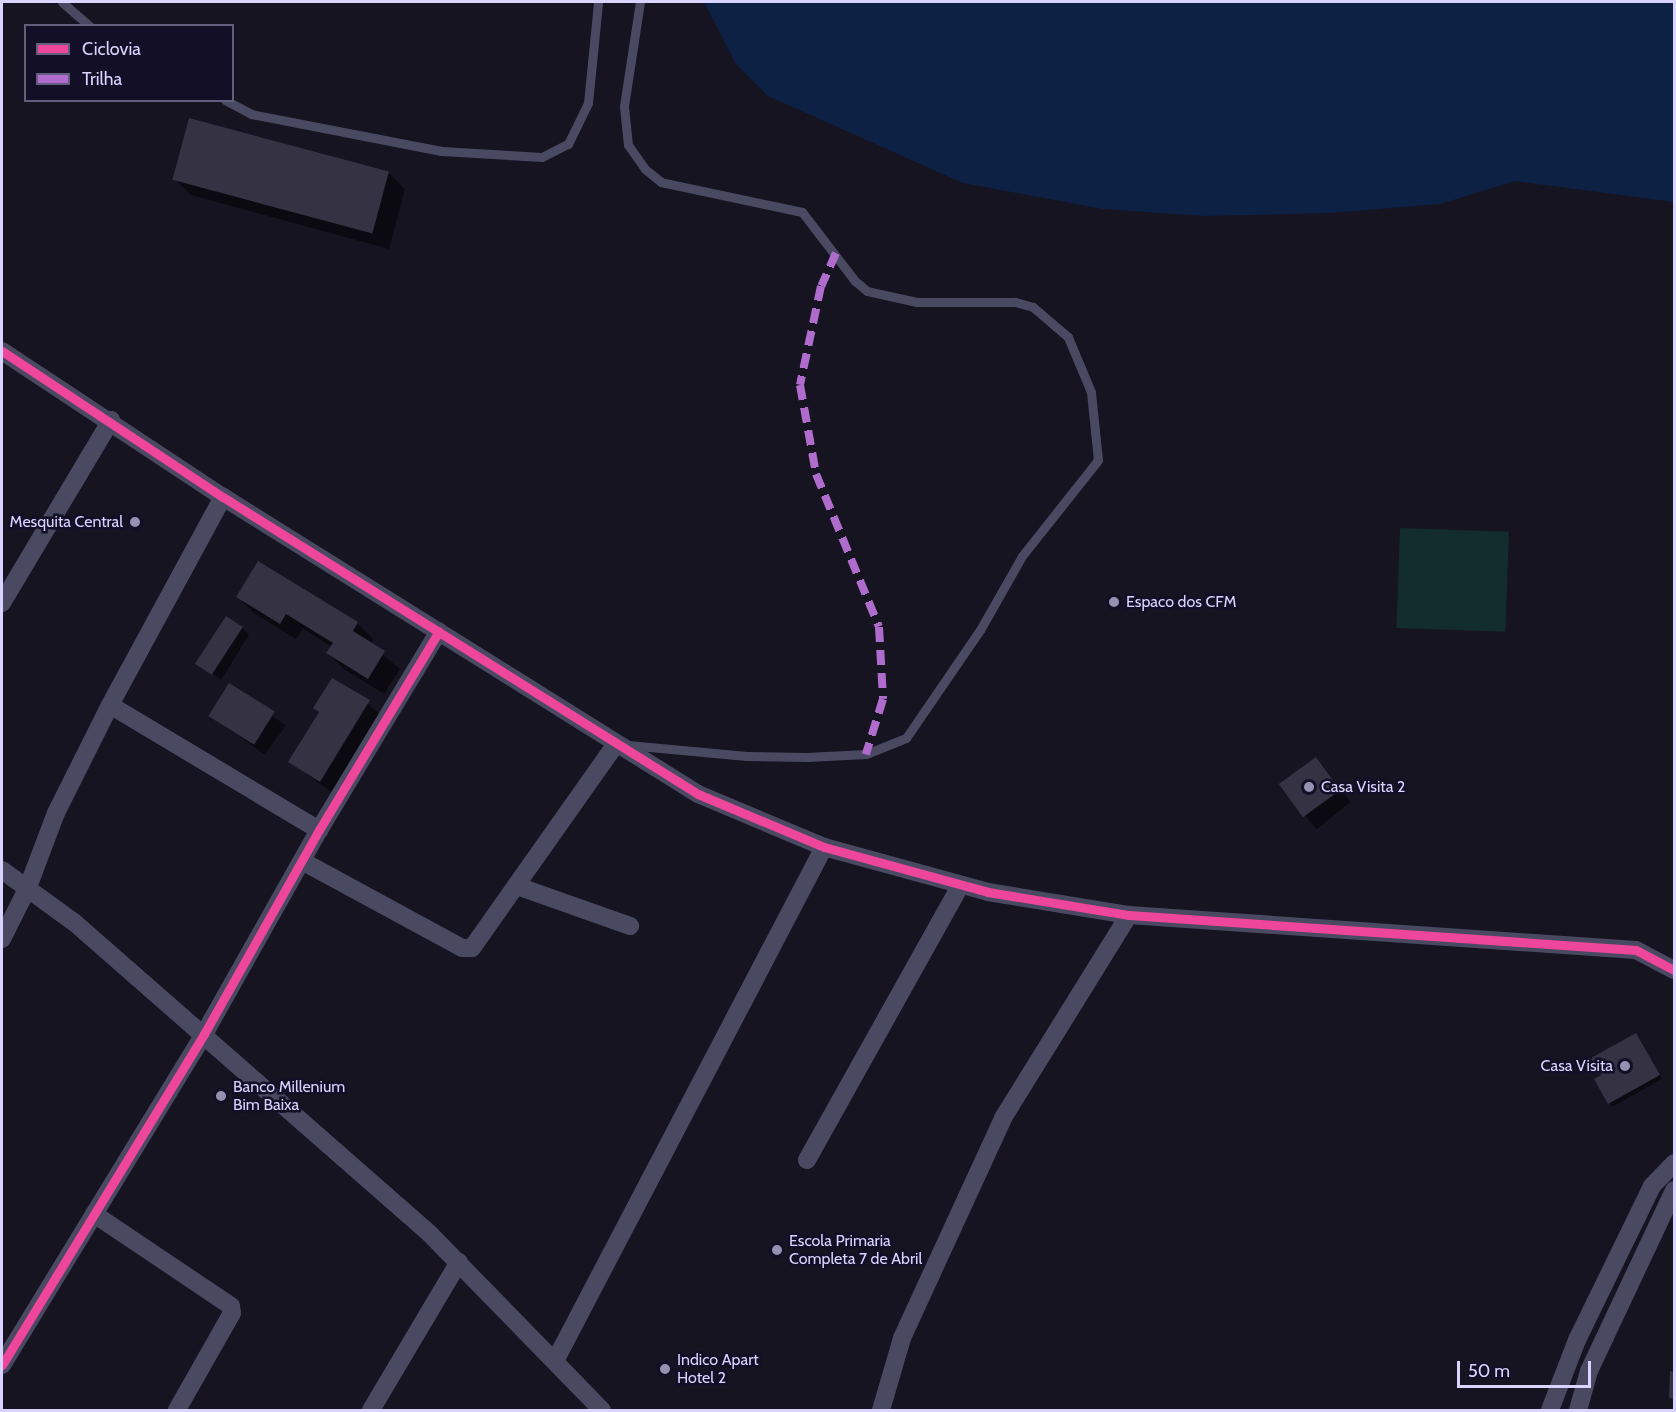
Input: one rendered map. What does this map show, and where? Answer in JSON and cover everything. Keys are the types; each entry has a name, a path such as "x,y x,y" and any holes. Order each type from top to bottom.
{"street":[{"path":"2,351 111,420 224,497 698,794 824,847 960,886 1129,915 1635,950 1674,970"},
{"path":"2,603 111,420"},
{"path":"2,939 28,886 56,813 110,705 224,497"},
{"path":"2,1365 204,1034 319,830 439,632"},
{"path":"110,705 319,830"},
{"path":"302,861 462,948 472,948 479,942 616,744"},
{"path":"555,1362 824,847"},
{"path":"2,870 28,886 204,1034 459,1262 602,1410"},
{"path":"517,886 630,926"},
{"path":"807,1160 960,886"},
{"path":"881,1410 902,1338 1003,1118 1129,915"},
{"path":"1550,1410 1577,1340 1652,1186 1674,1163"},
{"path":"1578,1410 1589,1371 1674,1190"},
{"path":"94,1214 231,1306 232,1313 177,1410"},
{"path":"371,1410 459,1262"}],"lane":[{"path":"62,2 88,24"},
{"path":"229,102 251,114 441,151 542,157 568,144 588,103 598,2"},
{"path":"616,744 746,756 807,757 866,754 906,738 968,648 1022,556 1098,460 1091,392 1068,337 1033,307 1015,302 917,302 876,294 855,281 802,212 660,182 645,169 628,145 624,105 640,2"}],"green space":[{"path":"1400,528 1509,532 1505,632 1397,628"}],"water":[{"path":"704,2 1674,2 1674,202 1515,181 1440,204 1331,213 1204,216 1103,209 963,183 768,96 736,64"}],"building":[{"path":"189,118 389,172 372,233 172,180"},
{"path":"258,561 358,622 353,631 385,651 368,679 326,653 333,643 286,614 280,624 236,597"},
{"path":"226,616 243,627 212,675 195,664"},
{"path":"332,678 370,700 320,782 288,762 319,712 313,708"},
{"path":"229,683 275,712 254,745 208,716"},
{"name":"Casa Visita 2","path":"1316,757 1340,790 1303,817 1279,784"},
{"name":"Casa Visita","path":"1636,1033 1660,1075 1608,1104 1594,1079 1601,1075 1591,1058"},
{"path":"1670,1371 1674,1372 1674,1399 1669,1398"}],"marked path":[{"path":"836,253 821,286 800,385 816,474 879,627 883,699 866,754"}],"cycle path":[{"path":"2,351 223,497 698,794 824,847 988,892 1129,915 1636,950 1674,970"},
{"path":"2,1365 204,1034 319,830 439,631"}],"place":[{"name":"Mesquita Central","path":"135,522"},
{"name":"Espaco dos CFM","path":"1114,602"},
{"name":"Casa Visita 2","path":"1309,787"},
{"name":"Casa Visita","path":"1625,1066"},
{"name":"Banco Millenium Bim Baixa","path":"221,1096"},
{"name":"Escola Primaria Completa 7 de Abril","path":"777,1250"},
{"name":"Indico Apart Hotel 2","path":"665,1369"}]}
